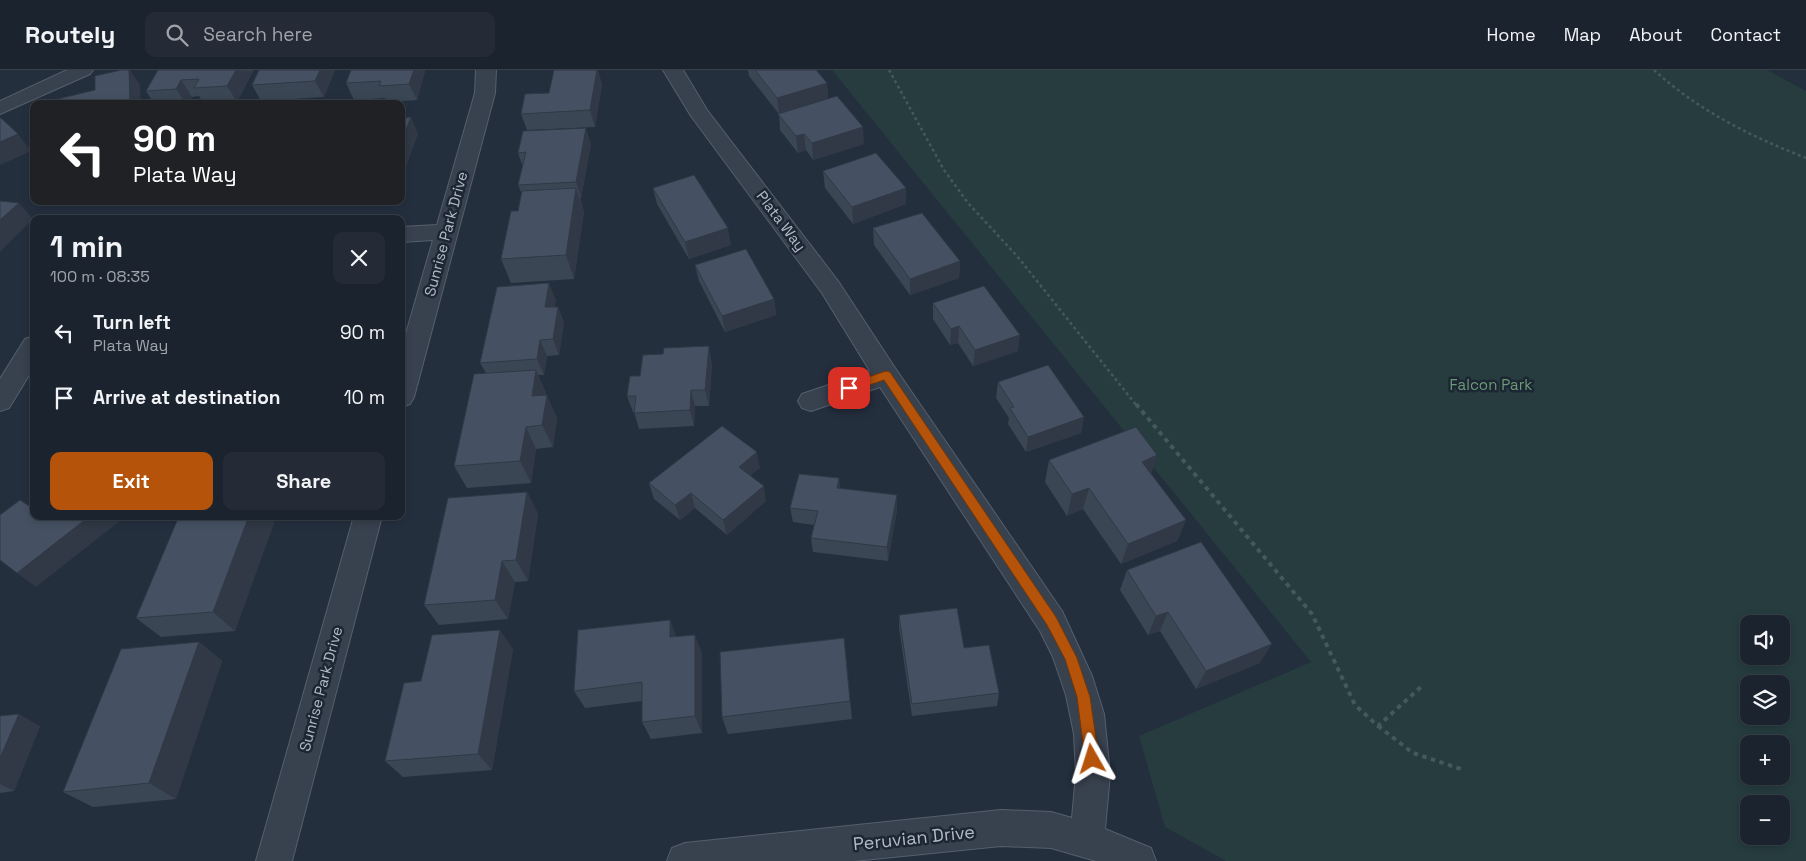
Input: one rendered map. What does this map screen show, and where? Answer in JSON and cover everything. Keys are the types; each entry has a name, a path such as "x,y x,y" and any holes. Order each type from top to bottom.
{"street":[{"path":"0,108 83,70"},
{"name":"Sunrise Park Drive","path":"405,383 485,93 486,70"},
{"name":"Plata Way","path":"673,70 698,112 830,287 886,375 1051,621 1071,658 1084,697 1091,746 1093,773 1087,839"},
{"path":"405,235 447,232"},
{"path":"0,401 30,352"},
{"path":"811,400 886,375"},
{"name":"Sunrise Park Drive","path":"274,861 367,520"},
{"name":"Peruvian Drive","path":"685,861 1002,828 1051,830 1087,839 1138,861"}],"path":[{"path":"889,70 949,177 968,203 1016,256 1174,451 1312,614 1355,705 1378,726 1413,753 1461,769"},
{"path":"1654,70 1670,86 1705,110 1760,141 1806,158"},
{"path":"1378,726 1423,685"}],"green space":[{"name":"Falcon Park","path":"832,70 1767,70 1806,91 1806,861 1226,861 1165,827 1139,736 1311,662"}],"building":[{"path":"129,70 130,100 53,100 95,90 95,76"},
{"path":"158,70 236,70 227,86 194,88 199,79 181,80 176,89 146,91"},
{"path":"259,70 320,70 315,81 252,85"},
{"path":"351,70 414,70 409,84 379,86 381,81 346,83"},
{"path":"554,70 597,70 590,110 521,114 525,94 549,93"},
{"path":"755,70 816,70 827,83 777,98"},
{"path":"837,96 863,127 812,143 804,134 796,136 778,114"},
{"path":"411,117 405,133 405,118"},
{"path":"1,118 18,134 0,142"},
{"path":"586,128 576,182 518,185 526,152 518,153 523,131"},
{"path":"876,153 906,188 852,207 823,171"},
{"path":"694,175 728,228 685,242 653,188"},
{"path":"576,188 566,255 501,259 511,211 518,211 522,191"},
{"path":"0,201 19,203 0,220"},
{"path":"922,213 960,261 910,279 873,228"},
{"path":"746,249 774,299 722,316 695,265"},
{"path":"549,283 545,307 558,307 553,339 540,340 537,359 480,363 497,287"},
{"path":"984,286 1020,335 975,350 959,326 951,329 933,303"},
{"path":"709,346 705,390 691,390 690,410 634,413 636,396 627,396 630,376 640,376 643,355 663,354 664,348"},
{"path":"1048,365 1084,417 1028,437 1010,408 1014,407 998,382"},
{"path":"536,370 532,396 547,395 542,425 526,427 520,461 454,466 474,374"},
{"path":"722,426 757,452 739,467 764,486 723,520 691,493 675,505 649,483"},
{"path":"1136,427 1157,455 1142,462 1186,520 1128,544 1089,488 1072,494 1049,460"},
{"path":"799,474 839,478 837,488 897,495 887,547 811,538 818,511 790,508"},
{"path":"527,492 516,560 502,561 495,600 424,605 448,498"},
{"path":"20,500 30,505 30,520 85,520 17,573 0,560 0,515"},
{"path":"177,520 248,520 213,612 136,618"},
{"path":"1201,542 1272,644 1206,671 1168,612 1156,616 1127,570"},
{"path":"957,608 964,648 989,645 999,693 912,704 899,615"},
{"path":"670,620 670,637 695,635 695,716 642,722 642,682 574,691 578,630"},
{"path":"500,630 478,754 385,761 404,683 421,681 432,635"},
{"path":"844,638 850,701 722,717 720,652"},
{"path":"199,642 149,783 63,792 121,649"},
{"path":"19,714 0,758 0,716"}],"route":[{"path":"849,388 886,375 1051,621 1071,658 1084,697 1092,759"}]}
